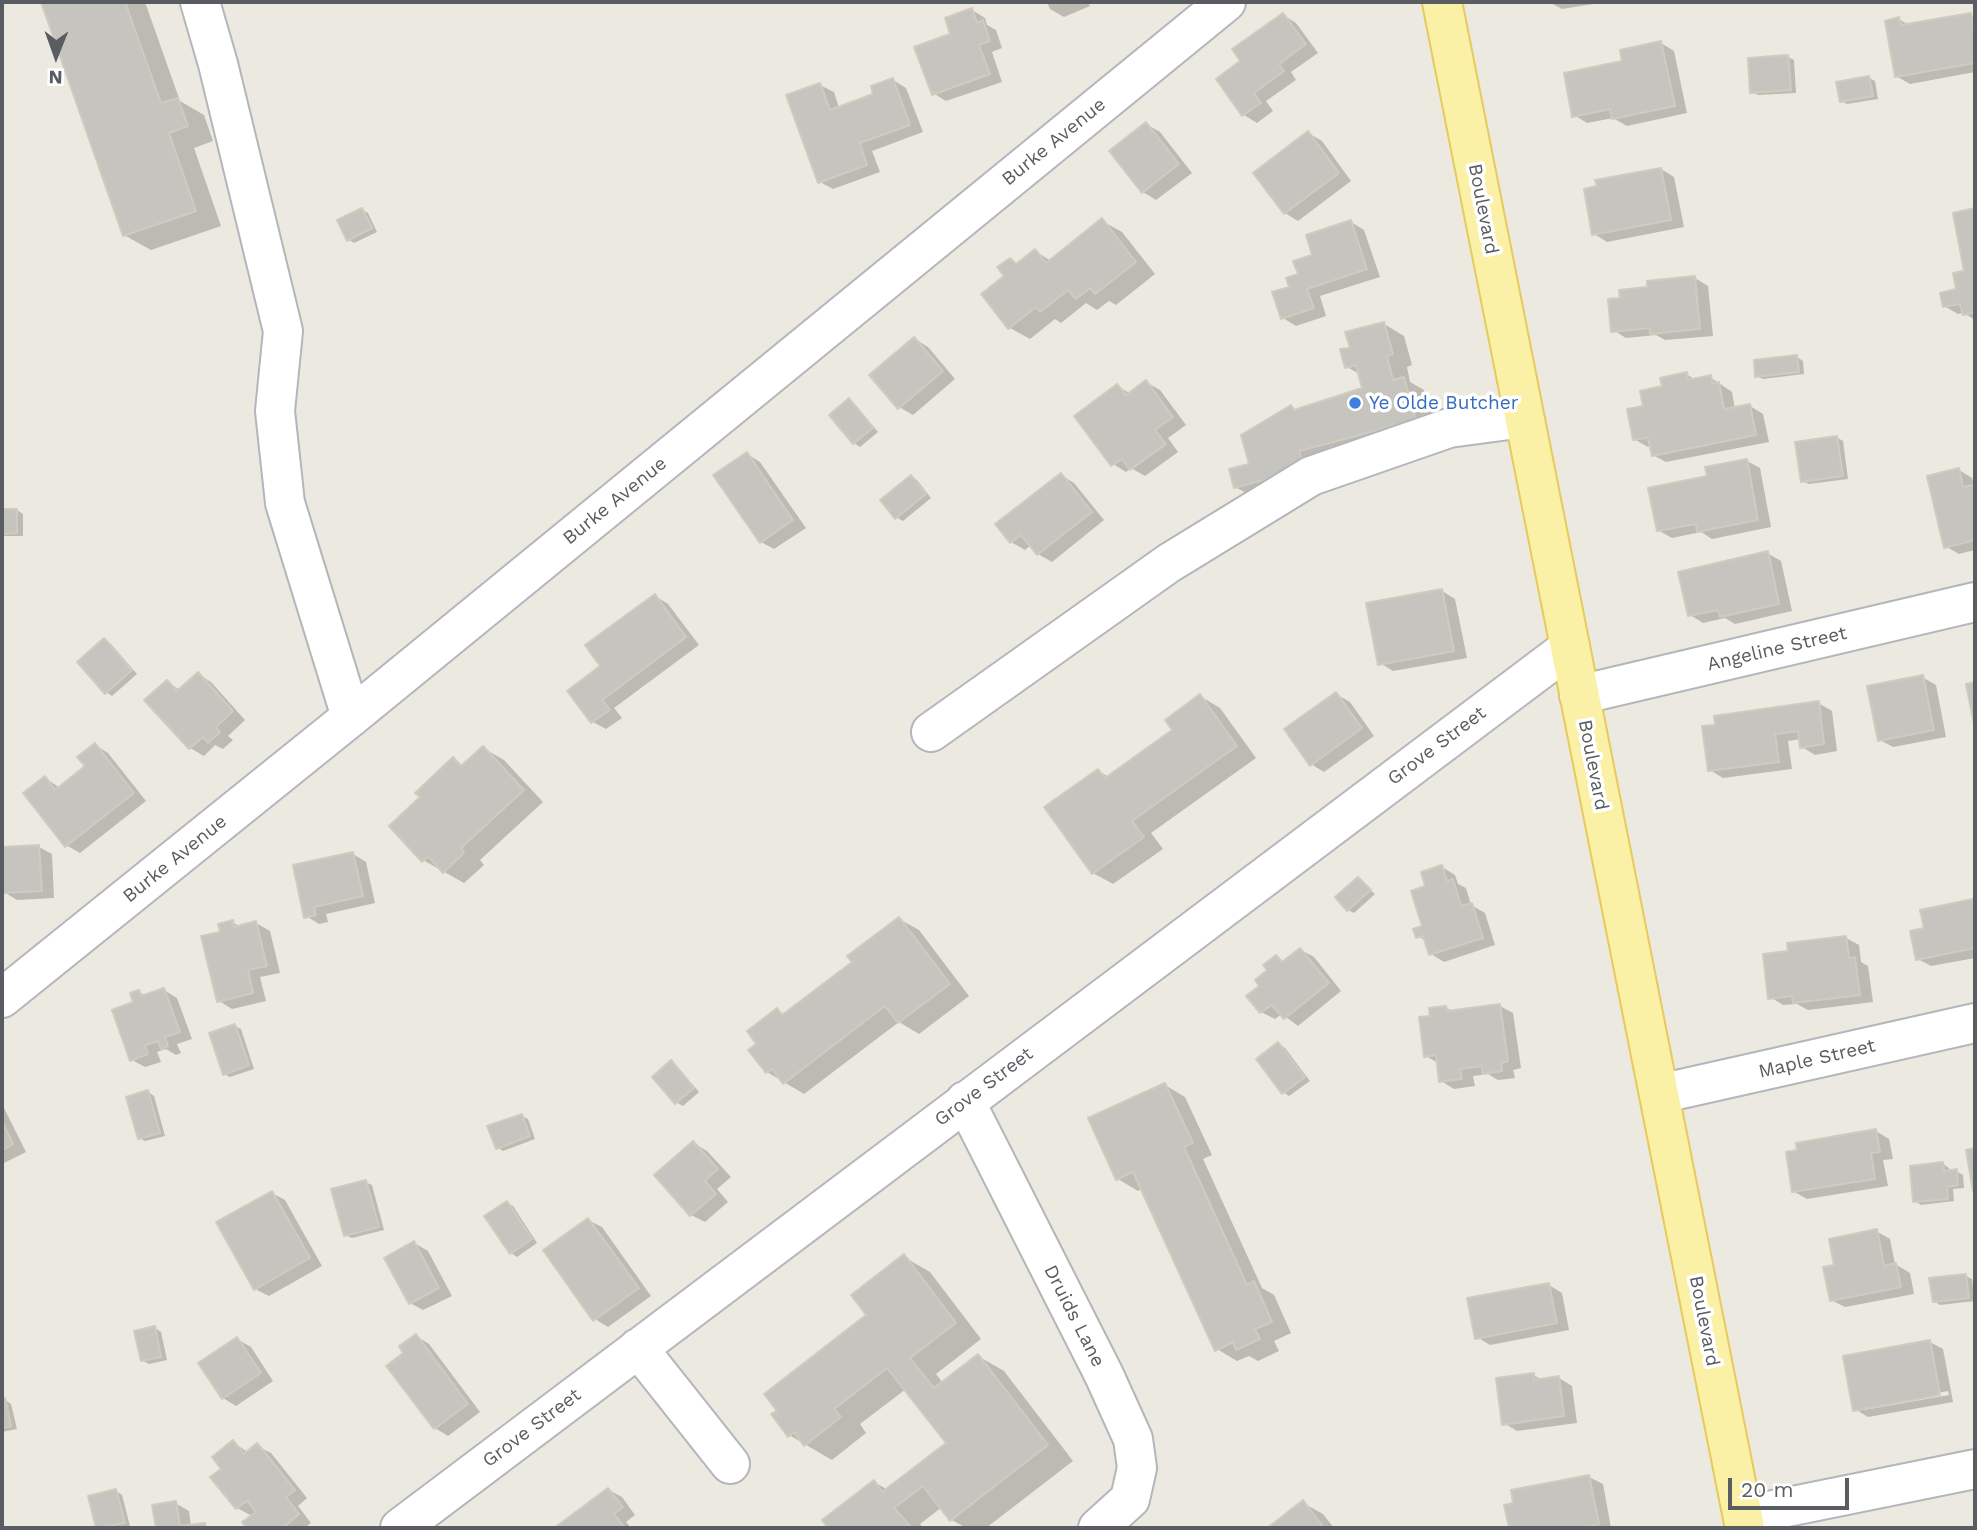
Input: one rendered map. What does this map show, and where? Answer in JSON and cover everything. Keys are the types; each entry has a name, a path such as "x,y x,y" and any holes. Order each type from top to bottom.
{"main road":[{"name":"Boulevard","path":"1442,2 1744,1522"}],"street":[{"path":"200,2 218,64 283,331 275,411 285,503 351,717"},
{"name":"Burke Avenue","path":"2,998 351,717 1226,2"},
{"path":"931,732 1169,564 1311,477 1449,428 1524,418"},
{"name":"Angeline Street","path":"1579,695 1975,602"},
{"name":"Grove Street","path":"400,1528 1570,647"},
{"name":"Maple Street","path":"1659,1094 1975,1023"},
{"name":"Druids Lane","path":"965,1101 1133,1439 1137,1468 1130,1499 1098,1528"},
{"path":"638,1348 730,1464"},
{"path":"1744,1522 1975,1469"}],"building":[{"path":"41,2 125,2 161,103 178,98 188,126 169,133 196,211 123,236"},
{"path":"972,8 977,23 983,20 990,41 979,45 990,74 932,95 914,47 950,34 945,18"},
{"path":"1283,13 1306,44 1279,64 1284,71 1254,93 1261,103 1242,116 1216,79 1240,61 1232,49"},
{"path":"1971,13 1975,35 1975,63 1895,77 1885,21 1899,17 1901,25"},
{"path":"1661,41 1675,106 1612,119 1610,109 1572,117 1564,73 1622,61 1620,50"},
{"path":"1788,55 1791,90 1750,93 1748,58"},
{"path":"1869,76 1873,96 1840,102 1836,82"},
{"path":"893,78 910,125 860,143 867,165 818,183 786,95 820,83 830,110 873,94 871,86"},
{"path":"1146,122 1179,164 1142,193 1109,151"},
{"path":"1308,131 1339,173 1284,214 1253,173"},
{"path":"1661,168 1671,220 1592,235 1584,189 1597,186 1595,180"},
{"path":"362,208 372,228 347,241 337,220"},
{"path":"1975,208 1975,312 1963,315 1960,304 1943,307 1940,293 1956,289 1953,273 1964,271 1953,213"},
{"path":"1102,218 1136,262 1095,294 1090,288 1076,299 1068,290 1040,312 1036,307 1008,329 981,294 1004,276 997,267 1010,258 1016,264 1035,249 1046,263"},
{"path":"1351,220 1367,269 1307,289 1314,308 1281,319 1272,292 1289,287 1286,278 1298,274 1293,261 1312,255 1306,235"},
{"path":"1695,276 1700,329 1650,334 1650,328 1611,332 1608,299 1620,298 1619,290 1647,287 1647,281"},
{"path":"1384,322 1393,354 1387,356 1393,380 1404,377 1416,420 1299,451 1304,469 1234,488 1229,469 1249,464 1241,435 1291,405 1294,410 1362,388 1356,365 1345,368 1340,349 1350,348 1345,332"},
{"path":"914,337 943,371 898,409 869,375"},
{"path":"1797,355 1799,372 1755,377 1754,360"},
{"path":"1687,372 1688,380 1711,375 1712,383 1719,382 1724,409 1750,404 1756,435 1652,456 1648,438 1633,440 1627,409 1643,406 1640,391 1662,386 1660,378"},
{"path":"1146,380 1173,417 1155,430 1166,444 1130,470 1122,459 1111,466 1074,416 1117,384 1126,395"},
{"path":"849,398 873,428 853,444 829,415"},
{"path":"1837,436 1843,476 1801,482 1795,442"},
{"path":"747,452 793,520 760,543 713,475"},
{"path":"1747,459 1758,520 1697,532 1696,524 1657,531 1648,488 1707,476 1705,467"},
{"path":"1959,468 1963,487 1974,485 1975,540 1944,548 1927,476"},
{"path":"1061,473 1092,512 1037,555 1021,535 1010,543 995,524"},
{"path":"911,475 926,494 895,519 880,500"},
{"path":"2,509 17,509 17,533 2,534"},
{"path":"1768,551 1779,604 1720,617 1718,610 1688,616 1678,572"},
{"path":"1442,589 1454,651 1378,665 1366,603"},
{"path":"655,594 686,637 602,700 610,710 591,723 567,691 600,666 585,645"},
{"path":"104,638 132,670 105,694 77,662"},
{"path":"198,672 233,711 216,727 220,732 208,743 203,737 189,749 144,700 167,680 177,691"},
{"path":"1923,675 1934,730 1878,741 1867,686"},
{"path":"1975,682 1975,729 1966,684"},
{"path":"1336,692 1362,728 1310,766 1284,729"},
{"path":"1200,694 1237,746 1132,821 1144,837 1092,874 1044,807 1098,769 1105,778 1172,730 1165,720"},
{"path":"1819,701 1824,744 1800,748 1798,731 1775,734 1779,762 1708,771 1702,726 1715,725 1714,716"},
{"path":"95,743 134,793 65,847 23,793 45,776 55,790 85,766 77,757"},
{"path":"483,746 524,790 461,848 464,853 443,873 428,856 422,862 389,826 420,797 415,793 453,757 461,766"},
{"path":"39,845 42,891 2,893 2,847"},
{"path":"353,852 363,896 314,907 316,915 304,918 293,865"},
{"path":"1442,865 1447,881 1453,879 1461,906 1472,903 1483,938 1429,955 1423,936 1416,938 1413,929 1422,926 1411,891 1425,886 1421,872"},
{"path":"1358,877 1371,890 1347,911 1335,897"},
{"path":"1973,899 1975,948 1916,960 1910,931 1924,928 1920,910"},
{"path":"899,917 950,984 898,1023 885,1006 783,1084 772,1069 766,1073 748,1050 756,1044 747,1031 777,1008 782,1015 852,962 847,956"},
{"path":"233,920 234,927 256,921 267,966 248,970 253,993 217,1002 201,936 220,932 218,924"},
{"path":"1846,936 1849,958 1855,957 1860,995 1793,1003 1792,996 1768,999 1763,954 1788,951 1787,943"},
{"path":"1300,948 1329,983 1284,1019 1272,1005 1260,1013 1246,996 1259,986 1255,980 1267,970 1263,965 1276,955 1282,962"},
{"path":"164,988 180,1032 165,1037 168,1046 161,1049 158,1041 145,1045 148,1054 130,1061 112,1010 133,1002 130,993 139,990 141,996"},
{"path":"1500,1004 1508,1061 1501,1063 1502,1071 1483,1074 1482,1066 1460,1069 1462,1079 1439,1082 1436,1055 1424,1057 1419,1017 1430,1016 1429,1008 1446,1006 1447,1011"},
{"path":"235,1024 249,1065 223,1075 209,1033"},
{"path":"1278,1042 1305,1077 1282,1094 1256,1059"},
{"path":"671,1060 694,1088 675,1104 652,1077"},
{"path":"1165,1083 1193,1143 1184,1147 1247,1285 1254,1281 1272,1322 1255,1329 1260,1339 1236,1350 1233,1342 1215,1351 1133,1172 1116,1180 1088,1118"},
{"path":"148,1090 160,1133 138,1139 126,1097"},
{"path":"522,1114 530,1136 496,1149 487,1126"},
{"path":"2,1121 13,1144 2,1150"},
{"path":"1876,1129 1880,1152 1871,1153 1875,1179 1792,1192 1786,1152 1797,1150 1796,1143"},
{"path":"693,1141 718,1169 705,1181 716,1194 690,1216 654,1175"},
{"path":"1975,1148 1975,1191 1973,1191 1966,1150"},
{"path":"1943,1162 1944,1171 1957,1169 1958,1185 1947,1187 1948,1199 1913,1202 1910,1166"},
{"path":"366,1180 379,1227 344,1236 331,1189"},
{"path":"272,1191 310,1258 254,1290 216,1222"},
{"path":"507,1201 532,1239 510,1254 484,1216"},
{"path":"588,1218 639,1288 593,1321 543,1250"},
{"path":"1877,1229 1884,1266 1896,1263 1901,1287 1830,1301 1823,1267 1834,1265 1829,1239"},
{"path":"414,1241 439,1288 409,1304 384,1258"},
{"path":"904,1254 956,1323 910,1358 934,1388 978,1354 1048,1445 950,1521 923,1486 894,1508 912,1528 828,1528 822,1520 874,1480 882,1492 946,1443 887,1368 834,1409 841,1417 804,1446 794,1432 788,1437 771,1414 777,1411 764,1394 866,1315 851,1295"},
{"path":"1966,1274 1969,1298 1933,1302 1929,1278"},
{"path":"1549,1283 1557,1323 1475,1339 1467,1298"},
{"path":"155,1326 161,1357 141,1361 134,1331"},
{"path":"416,1334 468,1404 434,1429 386,1366 403,1353 399,1346"},
{"path":"237,1337 261,1373 222,1399 198,1363"},
{"path":"1930,1340 1940,1395 1853,1411 1843,1356"},
{"path":"1534,1373 1534,1380 1559,1376 1564,1416 1502,1425 1496,1378"},
{"path":"5,1398 11,1426 2,1428 2,1399"},
{"path":"233,1440 244,1454 257,1443 295,1490 286,1497 299,1514 286,1528 247,1528 242,1522 256,1512 247,1501 236,1509 210,1477 221,1469 212,1457"},
{"path":"1589,1475 1599,1524 1582,1528 1509,1528 1504,1505 1513,1503 1511,1490"},
{"path":"608,1488 623,1507 614,1514 625,1528 554,1528"},
{"path":"116,1489 125,1523 96,1528 88,1496"},
{"path":"1303,1500 1324,1528 1267,1528 1279,1519"},
{"path":"176,1501 180,1526 205,1523 206,1528 156,1528 152,1505"}],"place":[{"name":"Ye Olde Butcher","path":"1355,403"}]}
